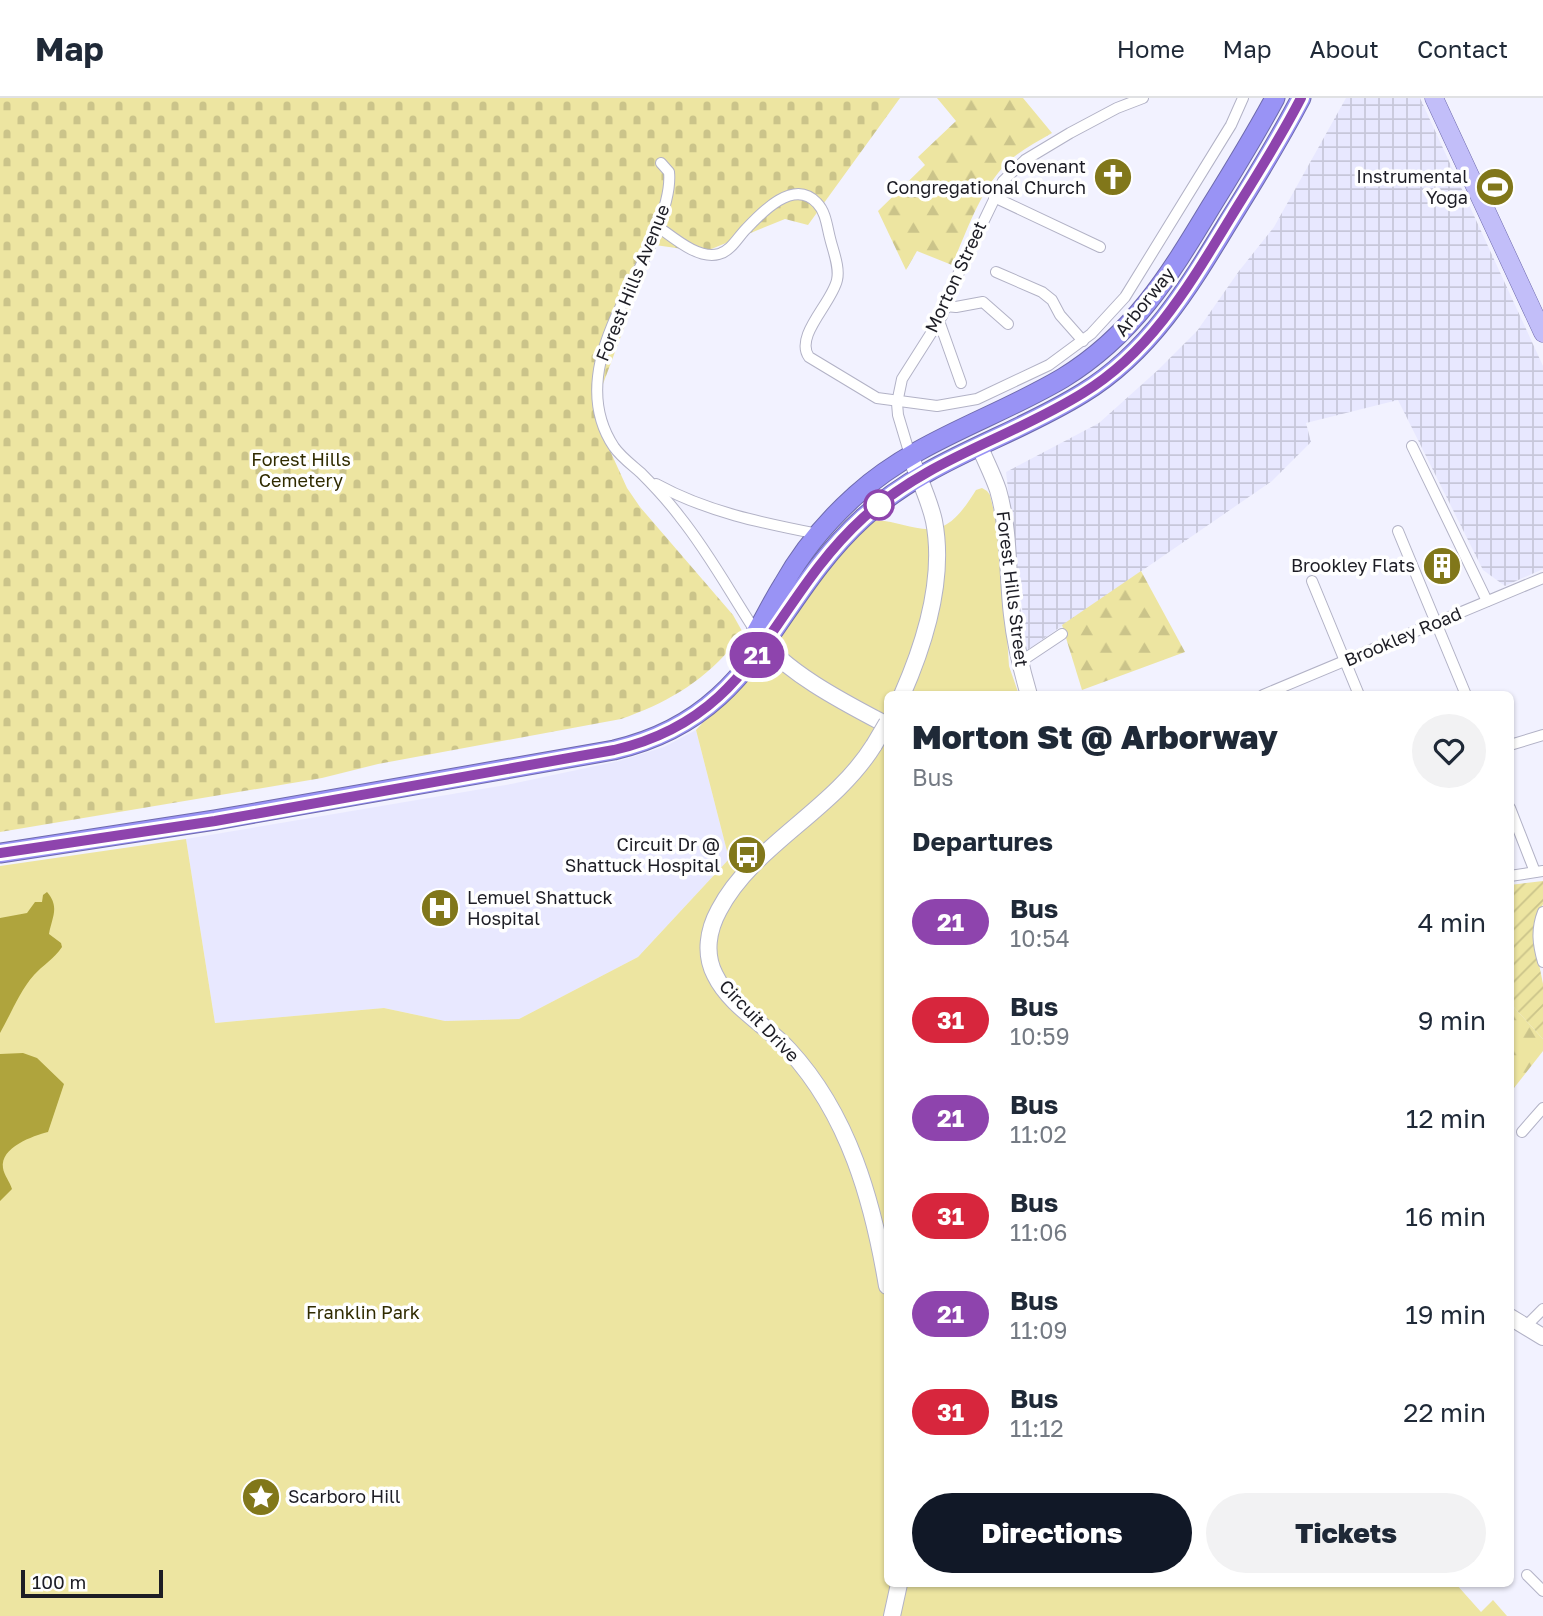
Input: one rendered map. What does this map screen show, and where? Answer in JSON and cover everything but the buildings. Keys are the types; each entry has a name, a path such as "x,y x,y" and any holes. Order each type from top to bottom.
{"highway":[{"name":"Arborway","path":"910,455 1050,386 1079,368 1113,341 1161,286 1275,98"},
{"name":"Arborway","path":"918,476 1073,399 1126,361 1179,301 1301,98"},
{"path":"1231,173 1232,189 1243,198"},
{"path":"0,853 215,821 633,745 669,731 707,707 740,677 790,573 818,534 857,494 910,455"},
{"path":"0,841 211,809 626,735 659,723 708,691 760,638 844,538 879,505 918,476"}],"main road":[{"path":"1434,98 1543,333"},
{"name":"Forest Hills Street","path":"979,445 1001,502 1012,612 1028,691"},
{"path":"903,691 928,621 936,566 934,522 910,455"},
{"path":"760,638 776,656 821,687 884,722"},
{"name":"Circuit Drive","path":"884,729 844,785 763,856 736,884 717,913 708,949 711,968 724,989 788,1049 816,1083 829,1104 863,1180 884,1270"},
{"path":"1514,1319 1543,1337"},
{"path":"891,1616 898,1587"}],"street":[{"name":"Morton Street","path":"910,455 899,422 897,402 902,379 939,321 994,197 1008,175 1025,160 1070,133 1117,108 1143,98"},
{"name":"Arborway","path":"657,226 694,250 705,254 719,254 729,248 746,228 775,202 789,194 803,195 816,201 823,212 838,271 837,282 829,301 806,335 805,351 808,357 870,395 897,402 937,406 977,399 1035,372 1083,341 1106,320 1125,297 1231,125 1242,98"},
{"name":"Forest Hills Avenue","path":"661,163 669,172 667,199 612,323 598,369 596,393 599,415 615,449 663,496 692,533 760,638"},
{"path":"994,197 1100,247"},
{"path":"996,272 1042,292 1052,300 1060,315 1083,341"},
{"path":"945,306 956,307 983,302 1008,324"},
{"path":"939,321 961,383"},
{"path":"1412,446 1487,601"},
{"name":"Forest Hills Avenue","path":"642,475 683,498 724,513 752,522 818,534"},
{"path":"1398,531 1464,691"},
{"name":"Brookley Road","path":"1273,691 1543,578"},
{"path":"1312,581 1357,691"},
{"path":"1020,662 1062,634"},
{"path":"1514,744 1543,735"},
{"path":"1514,816 1539,871 1514,875"},
{"path":"1543,912 1537,926 1543,962"},
{"path":"1522,1132 1543,1108"},
{"path":"1526,1326 1543,1308"},
{"path":"1527,1575 1543,1591"}],"shaded area":[{"path":"1346,98 1420,98 1543,366 1543,569 1505,586 1483,570 1398,400 1306,423 1311,442 1272,481 1027,650 1006,472 1099,423 1197,331 1274,227"},
{"name":"Lemuel Shattuck Hospital","path":"696,730 729,859 638,957 519,1019 445,1021 384,1008 215,1023 186,839 511,784 619,761 664,747"},
{"path":"47,892 54,907 49,934 61,943 62,947 29,982 0,1033 0,918 27,913 35,902 42,902 43,895"},
{"path":"23,1053 37,1058 64,1084 48,1132 12,1148 3,1161 3,1168 12,1189 0,1201 0,1054"}],"green space":[{"name":"Forest Hills Cemetery","path":"0,98 900,98 808,225 785,219 704,252 655,245 603,384 597,422 627,488 640,507 733,615 742,631 739,638 694,683 652,707 621,719 378,764 322,778 0,832"},
{"path":"937,98 1023,98 1052,133 1017,155 998,174 975,211 952,265 917,251 906,270 878,211 925,165 918,157 956,121"},
{"name":"Franklin Park","path":"982,488 990,495 1000,537 1009,666 1018,691 884,691 884,1587 1459,1587 1481,1612 1493,1600 1507,1616 0,1616 0,866 186,839 215,1023 384,1008 445,1021 519,1019 638,957 729,859 696,730 760,661 860,528 875,521 884,521 921,529 939,528 956,517 976,490"},
{"path":"1141,571 1185,652 1082,690 1062,625"},
{"path":"1543,881 1543,904 1535,924 1536,949 1543,984 1543,1039 1514,1007 1514,885"},
{"path":"1514,1007 1543,1039 1543,1051 1514,1088"}],"bus line":[{"name":"21","path":"0,853 215,821 614,750 649,740 680,725 714,702 740,677 820,565 850,531 879,505 932,468 1080,395 1112,373 1138,350 1167,317 1195,277 1301,98"}],"place":[{"name":"Covenant Congregational Church","path":"1113,177"},
{"name":"Instrumental Yoga","path":"1495,187"},
{"name":"Brookley Flats","path":"1442,566"},
{"name":"Circuit Dr @ Shattuck Hospital","path":"747,855"},
{"name":"Lemuel Shattuck Hospital","path":"440,908"},
{"name":"Scarboro Hill","path":"261,1497"}]}
